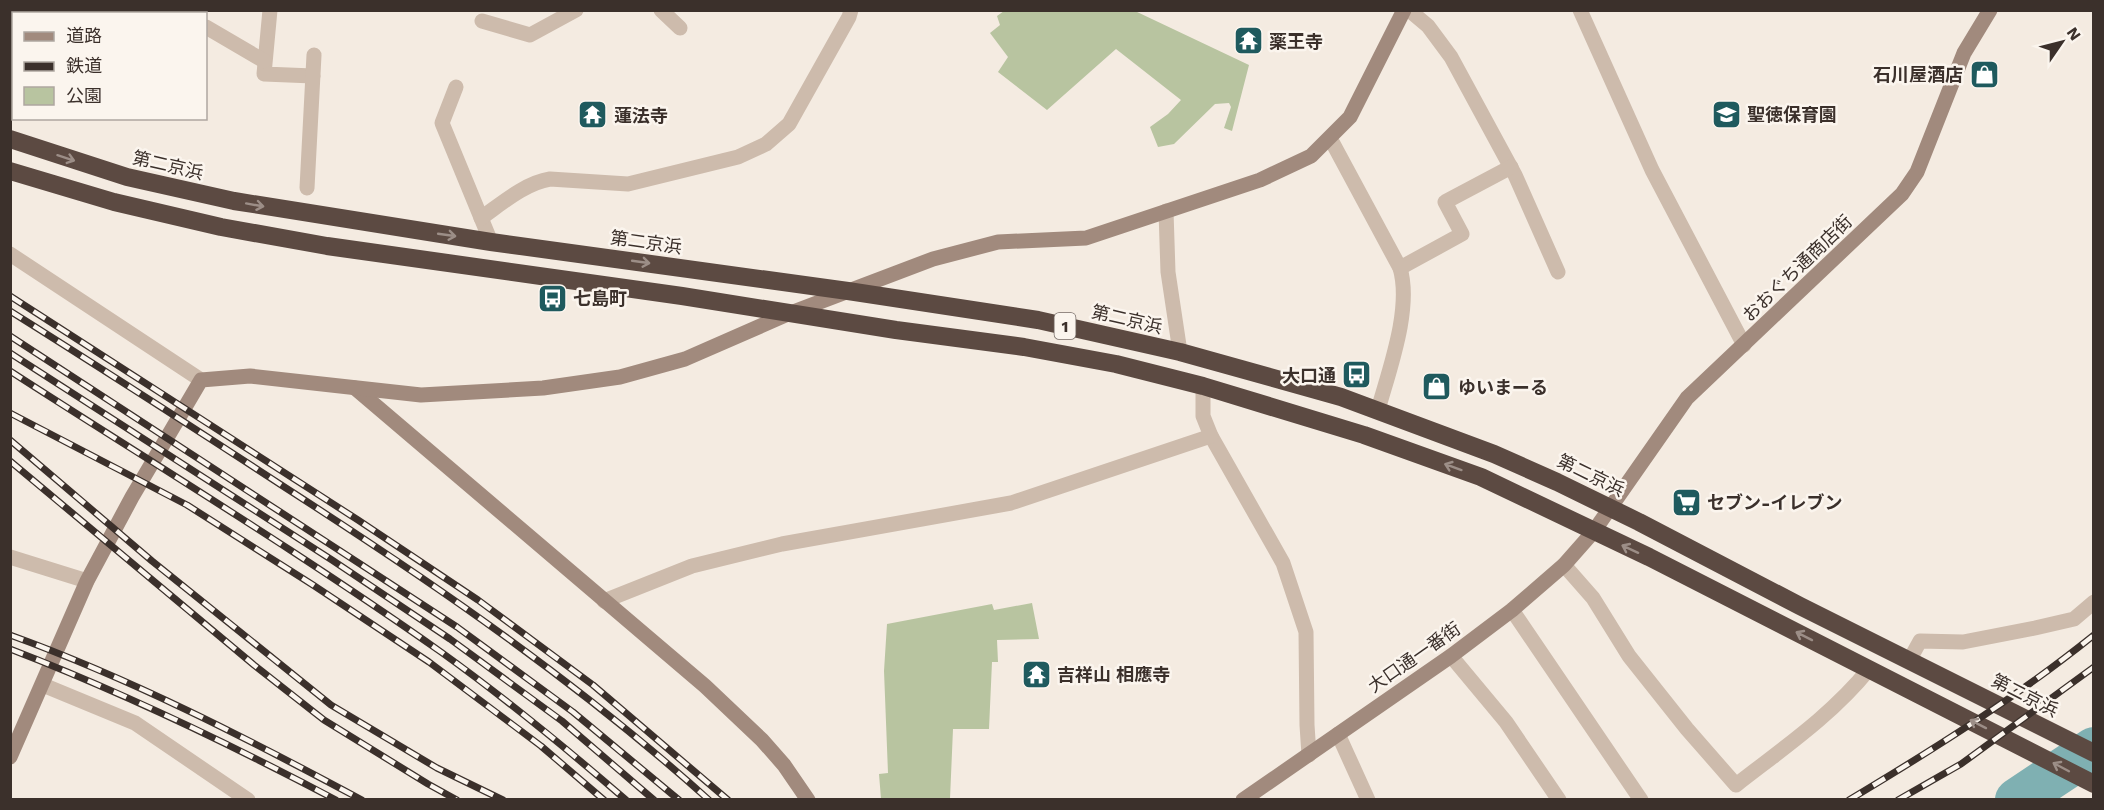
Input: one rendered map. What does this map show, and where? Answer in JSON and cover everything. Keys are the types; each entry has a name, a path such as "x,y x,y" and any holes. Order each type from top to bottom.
{"highway":[{"name":"第二京浜","path":"10,139 127,177 213,197 491,242 848,291 1038,320 1180,352 1341,397 1494,454 1611,508 2094,753"},
{"name":"1","path":"10,171 114,202 221,227 327,246 1024,347 1116,364 1203,386 1364,435 1481,477 1869,669 2092,784"}],"street":[{"path":"270,10 264,74 313,76"},
{"path":"482,21 530,35 576,10"},
{"path":"661,10 680,28"},
{"path":"481,218 509,198 541,181 550,179 628,184 738,157 766,144 789,124 851,10"},
{"path":"10,254 201,380 250,376 421,395 543,388 620,377 685,358 788,314 933,259 998,242 1086,238 1260,180 1311,156 1350,117 1404,10"},
{"path":"1409,10 1428,26 1451,57 1511,167 1558,272"},
{"path":"1580,10 1652,170 1744,345"},
{"name":"おおぐち通商店街","path":"1594,531 1686,398 1902,194 1917,172 1964,53 1990,10"},
{"path":"207,28 264,62"},
{"path":"307,188 314,55"},
{"path":"456,87 442,123 491,242"},
{"path":"1330,138 1400,268 1404,283 1399,334 1378,410"},
{"path":"1400,268 1462,234 1445,202 1511,167"},
{"path":"1166,211 1168,272 1180,352"},
{"path":"10,757 87,581 132,497 201,380"},
{"path":"1203,386 1203,416 1211,436 1283,563 1306,632 1306,725 1309,755"},
{"path":"355,388 705,686 754,732 784,765 808,800"},
{"path":"604,601 692,566 770,547 1011,503 1211,436"},
{"name":"大口通一番街","path":"1243,800 1451,656 1512,610 1564,565 1594,531"},
{"path":"10,557 87,581"},
{"path":"1564,565 1593,598 1629,656 1686,729 1736,785 1823,716 1856,685 1869,669"},
{"path":"1909,661 1920,641 1964,642 2035,628 2074,619 2094,602"},
{"path":"1512,610 1641,800"},
{"path":"1451,656 1506,722 1559,800"},
{"path":"43,685 135,723 248,800"},
{"path":"1338,734 1368,800"}],"green space":[{"path":"1004,11 1135,11 1249,65 1232,131 1224,128 1231,107 1229,103 1215,104 1174,144 1158,147 1150,127 1168,114 1181,100 1116,49 1047,110 998,72 1008,57 990,33 1000,25 997,16"},
{"path":"1032,603 1039,639 997,640 998,662 992,662 989,729 953,729 950,799 881,799 879,774 888,773 884,671 887,624 992,604 994,610"}],"waterway":[{"path":"2017,800 2094,749"}],"railway":[{"path":"10,296 478,600 593,685 728,800"},
{"path":"10,311 344,526 505,636 609,715 709,800"},
{"path":"10,336 457,627 573,712 679,800"},
{"path":"10,353 332,560 450,639 562,721 654,800"},
{"path":"10,371 388,615 488,687 626,800"},
{"path":"10,413 187,505 313,585 429,662 541,746 604,800"},
{"path":"10,440 152,561 331,705 437,768 503,800"},
{"path":"10,461 254,665 324,720 457,800"},
{"path":"10,635 145,690 362,800"},
{"path":"1849,800 1975,722 2094,635"},
{"path":"10,649 175,720 336,800"},
{"path":"1898,800 1961,764 2094,667"}],"place":[{"name":"薬王寺","path":"1248,41"},
{"name":"石川屋酒店","path":"1984,74"},
{"name":"聖徳保育園","path":"1726,114"},
{"name":"蓮法寺","path":"593,115"},
{"name":"七島町","path":"552,298"},
{"name":"大口通","path":"1357,375"},
{"name":"ゆいまーる","path":"1437,387"},
{"name":"セブン-イレブン","path":"1686,502"},
{"name":"吉祥山 相應寺","path":"1036,674"}]}
